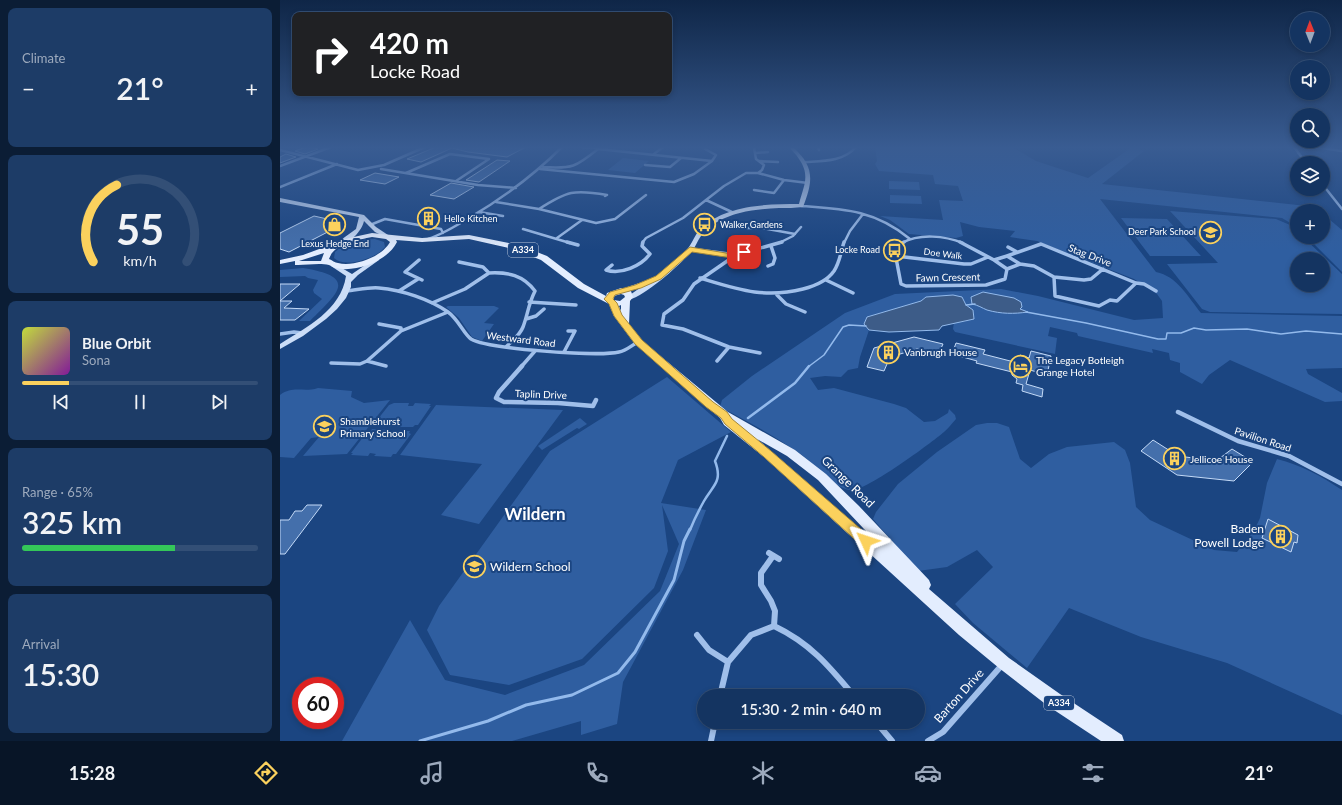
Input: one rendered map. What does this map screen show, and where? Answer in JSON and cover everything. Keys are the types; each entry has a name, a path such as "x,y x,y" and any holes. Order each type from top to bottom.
{"main road":[{"name":"A334","path":"387,253 447,235"},
{"name":"A334","path":"387,236 422,240 447,235 493,241 516,247 544,258 586,288 611,302"},
{"path":"280,262 305,257 364,236 387,236 393,240 394,244 387,253 379,258 360,264 346,266 301,263 280,266"},
{"path":"331,264 325,260 325,256 338,245"},
{"name":"A334","path":"586,288 618,292"},
{"path":"624,324 628,294 618,292 610,295 611,302 627,300"},
{"name":"Grange Road","path":"611,302 618,316 638,342 710,404 724,415 791,453 822,478 855,510 964,630"},
{"name":"Grange Road","path":"724,415 728,422 831,510 964,630 1004,663 1054,700 1116,741"}],"street":[{"path":"280,187 293,182"},
{"path":"461,182 516,188"},
{"path":"447,235 455,226 496,202 524,182"},
{"path":"600,270 606,270 612,273 620,272 648,258 650,254 642,246 642,243 646,238 683,218 733,182"},
{"path":"756,192 774,193 783,182"},
{"path":"797,182 808,183 801,206"},
{"path":"539,209 570,191 581,190 612,195"},
{"path":"1330,194 1342,209"},
{"path":"496,202 539,209 596,223 615,219 646,195"},
{"path":"642,199 648,200"},
{"path":"280,200 362,216 370,225 387,236"},
{"path":"706,200 734,213"},
{"path":"627,300 658,277 690,249 698,235 707,227 717,220 734,213 770,207 801,206 863,214 887,222 910,239"},
{"path":"479,212 493,214 497,217 503,216"},
{"path":"700,278 754,294 776,295 792,293 826,280 835,271 840,260 844,240 863,214"},
{"path":"338,245 356,233 361,227 362,216"},
{"path":"370,225 385,219 441,229 447,235"},
{"path":"557,238 582,220"},
{"path":"447,235 455,226"},
{"path":"737,228 755,226 795,234"},
{"path":"528,231 532,228"},
{"path":"523,229 578,245"},
{"path":"690,249 732,256 788,240 801,229"},
{"path":"896,256 900,244 910,239 927,238 958,241 994,260 1007,269 1020,264"},
{"path":"570,246 573,243"},
{"name":"Stag Drive","path":"994,260 1041,244 1144,284 1156,291"},
{"path":"768,266 773,264 775,258 771,246"},
{"path":"1008,246 1017,252"},
{"path":"732,256 730,261 700,278 686,294 684,300 664,314 662,325 683,329 729,347 760,353"},
{"name":"Doe Walk","path":"896,256 964,264 971,264 988,257"},
{"name":"Fawn Crescent","path":"896,256 900,281 906,286 986,285 1000,282 1005,279 1007,269"},
{"path":"1007,256 1020,264 1034,266 1054,277 1084,280 1091,279 1103,269"},
{"path":"349,281 356,274 379,258"},
{"path":"399,291 420,280 405,272 418,260"},
{"path":"455,265 460,261 483,267 489,273"},
{"path":"280,347 328,315 346,291 349,281 348,275 331,264"},
{"path":"773,264 777,267"},
{"path":"606,270 612,265"},
{"path":"432,303 465,289 489,273 510,272 527,282 535,291 529,302 523,327 517,337 507,346"},
{"path":"618,292 658,277"},
{"path":"1054,277 1055,296 1099,306 1110,300 1117,301 1136,282"},
{"path":"826,280 846,291 853,293"},
{"name":"Westward Road","path":"346,291 375,288 399,291 432,303 448,312 457,320 471,339 484,343 535,351 604,353 620,352 638,342"},
{"path":"844,296 846,291"},
{"path":"776,295 786,304 805,312"},
{"path":"529,302 576,305"},
{"path":"526,319 535,318 544,309"},
{"path":"332,363 360,364 367,361 401,331 448,312"},
{"path":"378,324 401,328 401,331"},
{"path":"564,352 576,331 568,331"},
{"path":"280,334 294,332 302,333"},
{"path":"717,361 729,347"},
{"name":"Taplin Drive","path":"535,351 499,392 496,398 504,402 558,403 593,406 596,400"},
{"path":"367,361 386,366"},
{"name":"Pavilion Road","path":"1178,412 1238,442 1289,456 1342,484"},
{"path":"774,626 774,612 771,601 761,585 761,573 771,554 779,559"},
{"path":"722,689 728,662 751,635 774,626 792,634 815,651 848,689"},
{"path":"697,635 709,650 728,662"},
{"name":"Barton Drive","path":"928,741 943,732 1004,663"},
{"path":"711,741 714,729"},
{"path":"882,729 892,741"}],"shaded area":[{"path":"889,182 906,182 919,182 920,190 889,189"},
{"path":"934,182 1105,182 1102,184 1290,204 1290,223 1282,218 1100,199 1156,272 1170,278 1182,288 1201,313 1342,316 1342,368 1306,369 1308,374 1342,393 1342,401 1325,402 1230,360 1209,375 1202,384 1180,372 1180,363 1170,360 1169,353 1152,349 1153,353 1078,336 1077,333 1050,327 1048,336 1057,338 1055,354 955,332 953,329 954,322 974,319 973,310 966,305 962,297 926,297 921,301 867,317 864,324 869,330 858,368 848,370 841,377 825,376 810,378 818,390 834,388 894,404 906,408 924,422 935,421 948,413 949,409 955,415 956,419 946,430 926,446 869,484 858,489 850,490 843,488 829,480 805,457 790,447 761,429 720,407 722,400 752,376 845,313 895,294 1001,289 1038,296 1134,320 1163,318 1162,301 1157,294 1134,279 1037,241 1010,237 1015,231 979,227 960,222 963,236 956,238 909,234 890,220 880,216 943,220 939,200 963,201 958,186 935,184"},
{"path":"890,195 921,196 922,204 890,203"},
{"path":"1170,211 1276,219 1290,225 1290,244 1310,244 1319,252 1290,252 1290,292 1330,292 1330,263 1342,274 1342,314 1210,312 1202,309 1167,264 1218,263"},
{"path":"1121,218 1167,219 1201,256 1150,256"},
{"path":"1330,220 1342,230 1342,272 1330,260 1330,252 1322,252 1314,244 1330,244"},
{"path":"375,239 384,242 385,247 375,255 361,261 353,262 339,261 334,258 335,252 349,243 359,240"},
{"path":"303,268 332,276 337,281 338,287 329,302 310,321 299,321 322,299 314,293 313,290 318,280 305,276 280,277 280,270"},
{"path":"983,292 1014,298 1021,302 1022,307 1020,309 1028,312 997,312 972,304 971,297"},
{"path":"953,295 962,297 966,305 973,310 974,319 942,326 939,330 889,332 869,330 864,324 867,317 921,301 926,297"},
{"path":"494,306 499,308 484,323 494,324 482,341 472,337 459,318 446,307"},
{"path":"667,377 731,432 678,460 661,503 706,510 683,570 623,682 617,724 581,735 581,721 512,741 342,741 410,620 445,680 505,695 584,665 660,591 679,544 662,505 668,551 654,588 582,659 509,685 450,675 427,630 439,606 550,451"},
{"name":"Shamblehurst Primary School","path":"318,388 352,391 351,397 364,403 390,400 347,454 303,456 319,437 311,438 294,458 280,457 280,395 290,390 308,390"},
{"path":"394,403 409,403 408,406 413,406 415,403 431,404 429,406 431,406 418,425 413,427 397,427 398,424 393,424 391,427 375,426 376,424 374,424 389,405"},
{"path":"436,405 563,410 479,524 441,515 482,464 400,455"},
{"path":"580,418 587,424 579,429 577,428 542,450 538,446"},
{"path":"997,423 1009,427 1020,459 1031,468 1049,454 1067,447 1114,442 1125,450 1130,463 1136,507 1150,520 1214,550 1237,552 1254,531 1260,518 1267,483 1277,459 1294,464 1311,472 1342,490 1342,715 1227,663 1141,637 1069,608 1027,668 973,623 955,604 993,567 977,550 947,567 918,571 873,519 876,512 898,484 937,452 976,425"},
{"path":"372,429 388,430 387,433 392,433 394,431 410,431 409,433 411,434 396,454 393,454 391,457 374,456 376,454 370,453 368,456 351,455 367,432 370,432"}],"building":[{"path":"370,182 390,182 385,184"},
{"path":"451,183 474,187 454,199 430,195"},
{"path":"314,216 345,223 289,252 280,249 280,233"},
{"path":"280,284 300,284 280,301"},
{"path":"280,301 292,301 284,308 309,309 295,320 280,320"},
{"name":"Vanbrugh House","path":"914,337 943,344 938,355 917,349 890,357 884,371 867,367 874,348"},
{"name":"The Legacy Botleigh Grange Hotel","path":"956,343 985,350 983,354 1018,363 1020,355 1029,358 1031,351 1051,356 1047,375 1030,370 1026,384 1043,389 1042,397 1022,391 1023,385 1016,383 1017,379 1012,375 1012,372 976,363 977,361 952,354"},
{"name":"Jellicoe House","path":"1153,440 1178,456 1216,461 1232,449 1253,462 1234,481 1177,475 1141,451"},
{"path":"307,505 322,505 285,554 280,554 280,520 289,520 295,511 302,511"},
{"name":"Baden Powell Lodge","path":"1268,519 1298,535 1297,543 1294,542 1291,552 1262,538"}],"waterway":[{"path":"966,305 975,304"},
{"path":"1026,312 1086,323 1158,339 1166,339 1167,333 1181,333 1194,328 1206,330 1247,329 1281,334 1306,331 1342,334"},
{"path":"808,367 824,355 843,327 849,325 866,326"},
{"path":"748,418 795,383 808,367"},
{"path":"690,530 704,501 716,483 718,474 715,461 727,436"},
{"path":"420,741 488,721 526,705 572,695 618,673 635,652 674,580 684,541 690,529"}],"place":[{"name":"Hello Kitchen","path":"428,219"},
{"name":"Lexus Hedge End","path":"335,225"},
{"name":"Walker Gardens","path":"704,225"},
{"name":"Deer Park School","path":"1211,232"},
{"name":"Locke Road","path":"895,250"},
{"name":"Vanbrugh House","path":"889,352"},
{"name":"The Legacy Botleigh Grange Hotel","path":"1020,366"},
{"name":"Shamblehurst Primary School","path":"324,427"},
{"name":"Jellicoe House","path":"1175,459"},
{"name":"Baden Powell Lodge","path":"1280,536"},
{"name":"Wildern School","path":"475,567"}],"district":[{"name":"Wildern","path":"535,514"}],"route":[{"path":"744,252 732,256 729,254 690,249 672,267 658,277 638,286 615,292 610,295 608,299 613,303 618,316 638,342 724,415 728,422 768,454 866,541"}]}
